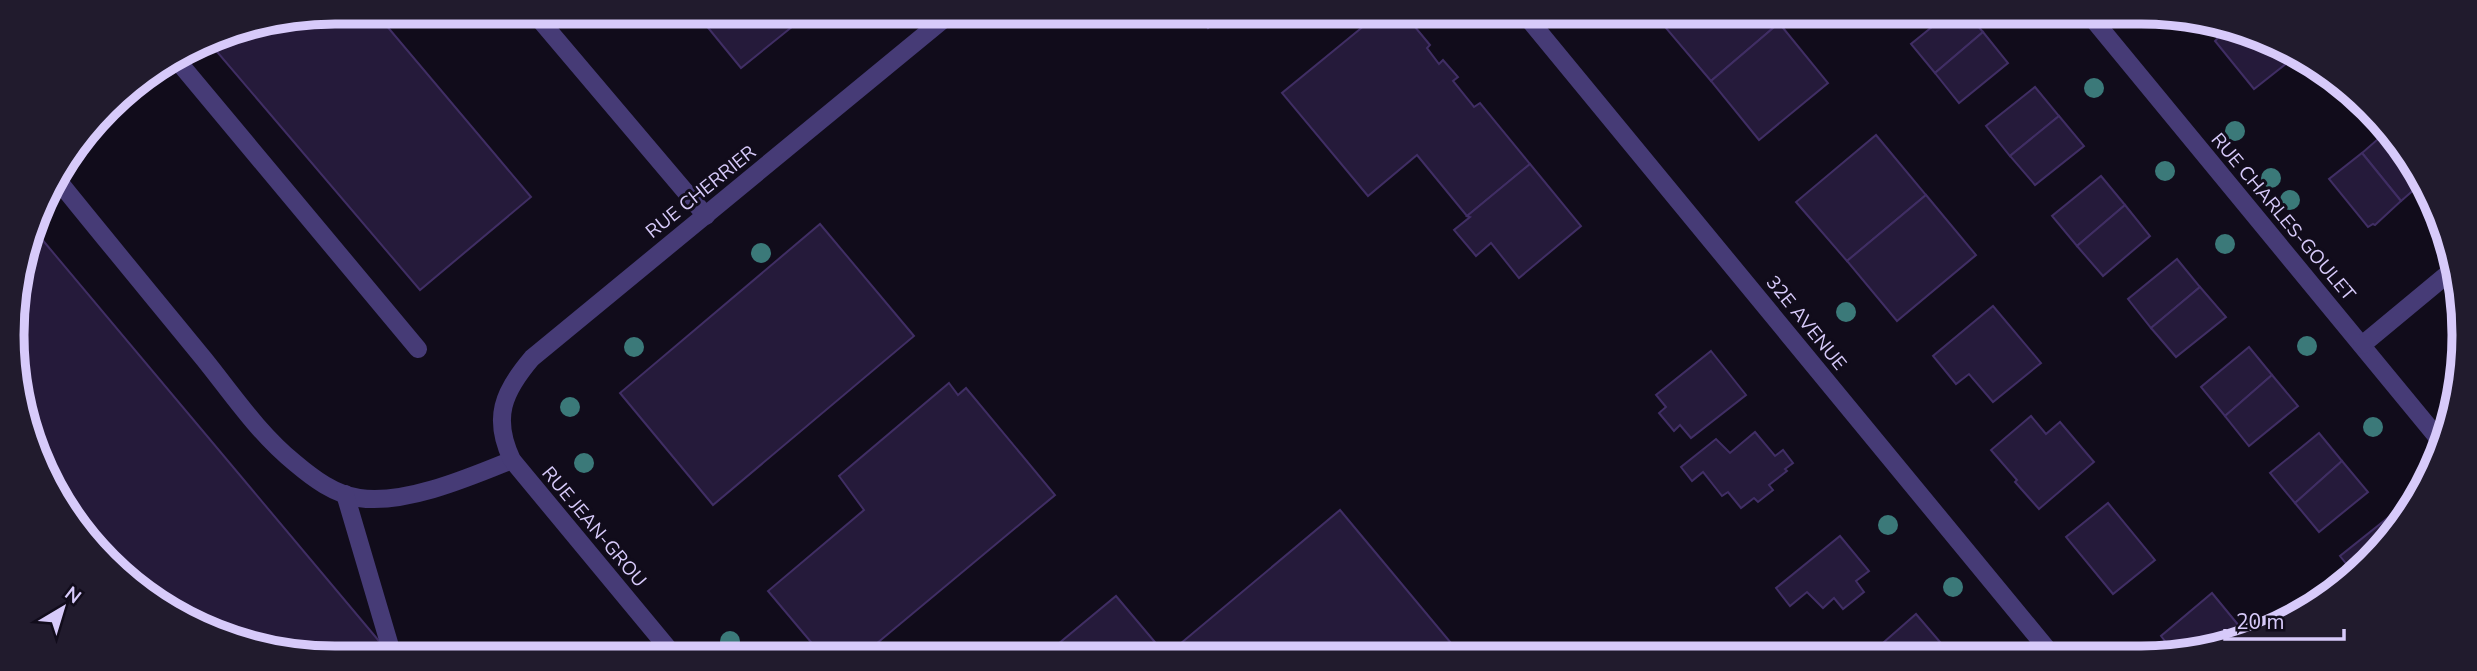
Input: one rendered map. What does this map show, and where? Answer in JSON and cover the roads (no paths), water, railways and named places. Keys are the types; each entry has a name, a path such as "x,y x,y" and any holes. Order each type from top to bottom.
{"street":[{"path":"543,24 706,216"},
{"name":"RUE CHERRIER","path":"501,419 507,395 516,377 532,358 938,24"},
{"name":"32E AVENUE","path":"1533,24 2045,646"},
{"name":"RUE CHARLES-GOULET","path":"2102,24 2436,435"},
{"path":"181,65 418,349"},
{"path":"63,186 268,439 318,482 361,498 426,492 512,460"},
{"path":"2362,345 2447,275"},
{"name":"RUE JEAN-GROU","path":"501,419 503,440 512,460 666,646"},
{"path":"345,494 390,646"}]}
